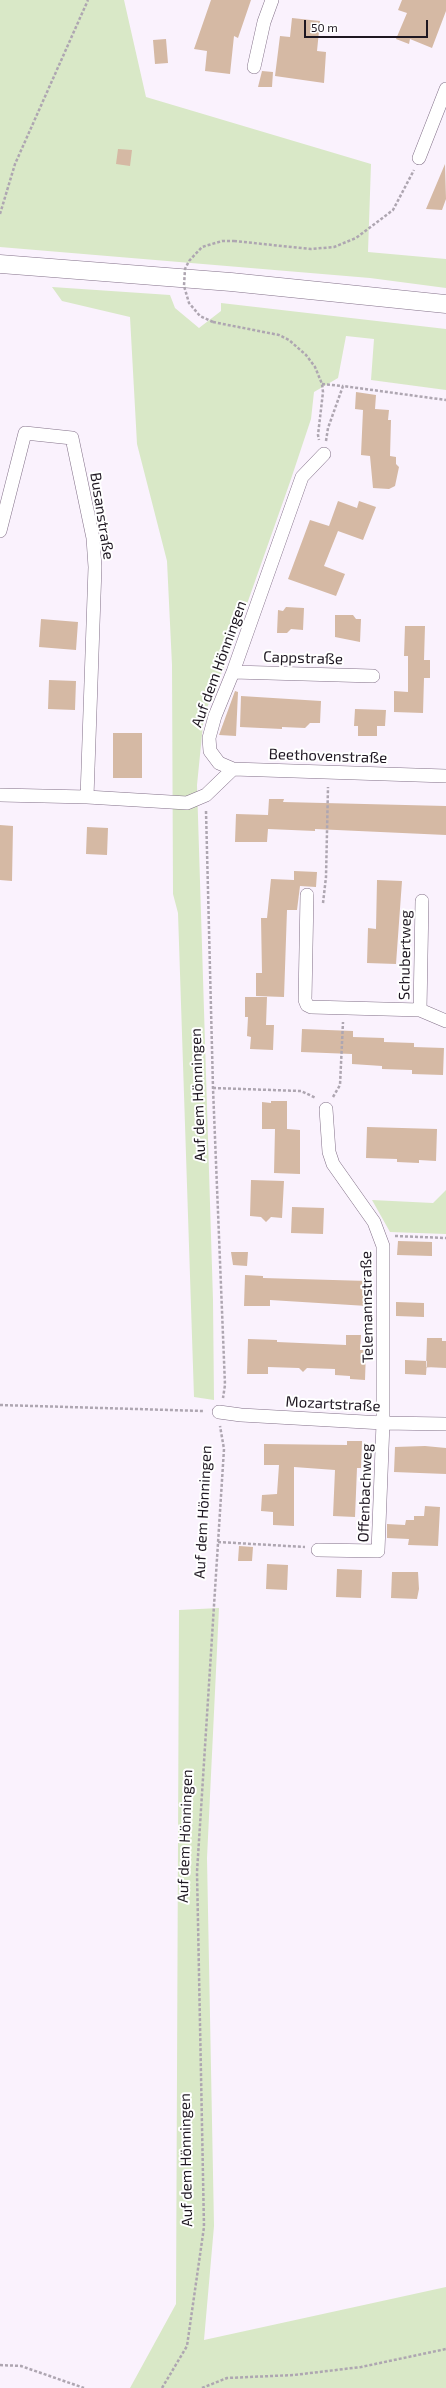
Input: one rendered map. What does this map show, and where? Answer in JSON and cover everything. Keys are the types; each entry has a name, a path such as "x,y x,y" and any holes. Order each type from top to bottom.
{"main road":[{"path":"0,264 231,282 446,304"}],"street":[{"path":"254,67 264,22 272,0"},
{"path":"419,158 446,89"},
{"name":"Busanstraße","path":"0,531 25,433 72,438 93,538 95,567 87,797"},
{"name":"Auf dem Hönningen","path":"213,757 209,738 215,716 233,672 302,478 324,454"},
{"name":"Cappstraße","path":"233,672 373,676"},
{"name":"Beethovenstraße","path":"213,757 219,763 233,769 446,776"},
{"path":"0,795 87,797 187,803 206,795 233,769"},
{"name":"Schubertweg","path":"306,895 305,1000 311,1007 420,1010 446,1021"},
{"name":"Schubertweg","path":"420,1010 422,901"},
{"name":"Telemannstraße","path":"326,1110 328,1146 333,1164 374,1222 380,1236 385,1262 383,1423"},
{"name":"Mozartstraße","path":"219,1412 241,1415 383,1423 446,1424"},
{"name":"Offenbachweg","path":"318,1550 378,1551 383,1423"}],"path":[{"path":"0,214 15,164 88,0"},
{"path":"324,454 318,435 323,392 322,384 315,367 306,355 289,340 263,331 213,322 200,316 189,303 184,286 185,270 189,260 202,247 216,242 234,241 311,249 334,247 356,238 393,210 419,158"},
{"path":"322,384 446,400"},
{"path":"324,454 328,428 343,386"},
{"path":"322,910 326,877 328,772"},
{"name":"Auf dem Hönningen","path":"162,2388 186,2346 204,2227 197,1872 224,1449 219,1412 225,1385 213,1088 206,795"},
{"path":"213,1088 301,1091 316,1098 326,1110 340,1085 343,1008"},
{"path":"380,1236 446,1238"},
{"path":"0,1405 219,1412"},
{"path":"218,1542 298,1546 318,1550"},
{"path":"202,2388 227,2378 294,2375 361,2367 446,2349"},
{"path":"0,2365 21,2366 84,2388"}],"green space":[{"path":"0,0 124,0 146,97 371,164 368,252 446,259 446,288 370,278 0,247"},
{"path":"52,287 170,295 175,308 199,328 221,311 221,303 446,329 446,390 371,380 374,339 346,336 338,378 314,392 311,419 290,482 229,655 204,715 197,785 213,1300 214,1400 194,1397 178,913 173,894 172,665 167,561 137,444 130,317 62,301"},
{"path":"446,1190 446,1234 390,1232 372,1200 433,1203"},
{"path":"219,1608 207,1858 214,2226 204,2340 446,2287 446,2388 130,2388 176,2304 179,1610"}],"building":[{"path":"211,0 251,0 238,38 234,36 230,74 205,71 207,51 194,49"},
{"path":"402,0 446,0 446,11 432,48 410,39 409,44 396,39 407,13 398,10"},
{"path":"292,18 320,21 317,51 326,52 324,83 275,76 280,36 290,37"},
{"path":"166,39 168,63 155,64 153,40"},
{"path":"262,71 273,72 272,87 258,87"},
{"path":"118,149 132,150 130,166 116,164"},
{"path":"445,164 446,199 442,210 426,209"},
{"path":"356,392 376,395 375,409 389,410 388,420 391,420 390,456 396,457 396,464 399,467 395,486 389,489 373,488 370,456 361,455 363,410 355,409"},
{"path":"338,501 357,508 359,501 376,507 363,540 338,531 324,566 345,574 336,596 288,579 310,520 329,526"},
{"path":"286,607 304,608 303,630 291,629 287,633 277,633 278,610 283,611"},
{"path":"335,615 353,615 356,619 361,619 360,642 335,637"},
{"path":"41,619 78,622 76,650 39,647"},
{"path":"405,626 425,626 424,660 430,660 430,678 424,678 423,713 394,712 394,691 408,692 408,656 404,656"},
{"path":"49,680 76,681 75,710 48,709"},
{"path":"235,691 238,692 236,736 219,735"},
{"path":"241,696 321,701 320,723 310,723 305,728 282,727 282,729 240,727"},
{"path":"355,709 386,710 385,726 377,726 377,736 358,736 358,726 354,726"},
{"path":"113,733 142,733 142,778 113,778"},
{"path":"269,799 284,799 283,802 446,806 446,835 315,829 315,831 268,829 267,842 235,842 236,814 268,815"},
{"path":"0,825 13,826 12,881 0,880"},
{"path":"87,827 108,828 107,855 86,854"},
{"path":"294,871 317,872 316,887 300,886 297,910 287,910 284,997 256,996 256,973 262,973 261,918 267,918 271,879 294,880"},
{"path":"377,880 402,881 396,964 367,963 368,928 376,929"},
{"path":"245,997 267,997 266,1025 274,1025 273,1050 250,1049 251,1037 247,1036 248,1017 245,1017"},
{"path":"302,1029 353,1031 353,1037 384,1038 384,1042 414,1043 414,1047 444,1048 443,1075 412,1074 412,1070 382,1069 382,1066 352,1064 352,1054 301,1052"},
{"path":"271,1101 287,1101 287,1129 300,1130 300,1174 274,1173 275,1129 262,1129 262,1102 271,1103"},
{"path":"367,1127 437,1129 436,1161 419,1160 419,1163 397,1162 397,1159 366,1158"},
{"path":"251,1180 284,1181 282,1218 271,1217 266,1222 261,1217 250,1216"},
{"path":"292,1207 324,1208 323,1234 291,1233"},
{"path":"398,1241 432,1242 432,1256 397,1255"},
{"path":"231,1252 248,1252 247,1266 233,1265"},
{"path":"245,1275 263,1276 263,1278 368,1281 367,1306 270,1300 270,1306 244,1306"},
{"path":"396,1302 424,1303 424,1317 396,1316"},
{"path":"346,1335 361,1335 360,1350 366,1350 365,1380 350,1379 350,1376 335,1375 335,1369 307,1368 303,1372 299,1368 268,1367 268,1374 247,1374 248,1339 277,1340 277,1342 346,1345"},
{"path":"427,1338 442,1338 442,1341 446,1341 446,1368 426,1367"},
{"path":"405,1360 427,1361 426,1375 405,1374"},
{"path":"347,1441 362,1441 361,1468 357,1468 355,1517 333,1516 335,1470 294,1467 294,1526 273,1525 273,1512 261,1511 262,1495 277,1494 279,1465 264,1465 264,1444 347,1445"},
{"path":"425,1446 446,1448 446,1474 394,1472 395,1447"},
{"path":"425,1506 440,1507 438,1546 408,1545 409,1539 387,1538 387,1524 405,1525 406,1520 414,1520 414,1516 424,1516"},
{"path":"239,1546 253,1547 252,1561 238,1561"},
{"path":"267,1564 288,1565 287,1590 266,1589"},
{"path":"337,1569 362,1570 361,1598 336,1597"},
{"path":"392,1572 418,1572 419,1589 417,1599 391,1598"}]}
